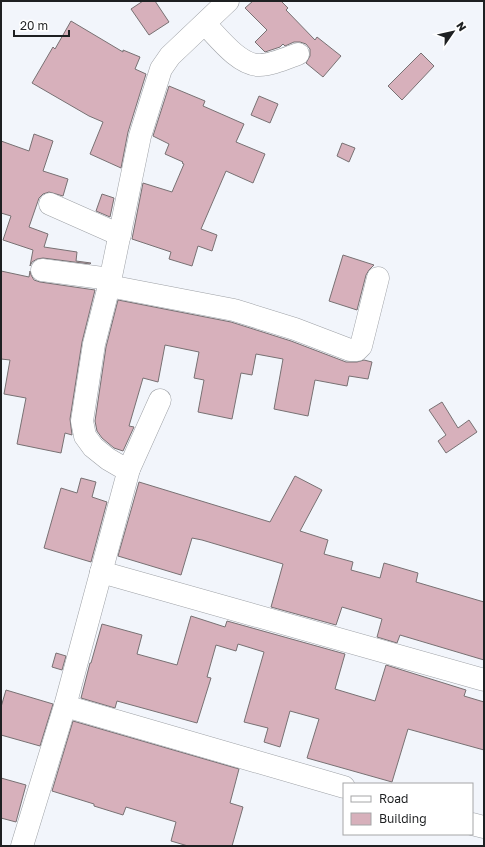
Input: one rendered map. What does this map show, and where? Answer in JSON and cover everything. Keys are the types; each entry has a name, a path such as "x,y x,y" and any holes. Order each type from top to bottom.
{"street":[{"path":"129,469 108,459 93,448 84,436 82,422 94,344 110,283 140,136 160,69 170,56 228,1"},
{"path":"205,24 233,53 248,63 259,65 298,54"},
{"path":"50,204 120,235"},
{"path":"42,270 234,310 350,350 357,350 361,346 378,278"},
{"path":"22,846 65,706 129,469 160,400"},
{"path":"101,572 484,680"},
{"path":"65,706 343,787"},
{"path":"473,824 484,827"}],"building":[{"path":"143,1 155,1 169,22 149,35 131,9"},
{"path":"253,1 281,1 288,8 286,10 315,40 317,37 341,56 323,77 306,63 310,56 310,49 306,44 294,42 285,46 283,44 280,47 265,52 255,42 267,30 245,8"},
{"path":"71,21 123,52 123,50 140,57 135,69 146,74 128,132 121,168 90,154 103,122 89,116 32,83 53,47 55,49"},
{"path":"421,53 434,66 402,100 388,86"},
{"path":"169,86 205,101 203,106 244,124 236,142 265,154 253,183 226,171 201,229 217,235 212,251 198,246 192,266 169,259 171,252 132,239 143,183 172,192 184,164 182,163 183,162 165,154 169,144 153,136"},
{"path":"259,96 278,104 270,123 251,115"},
{"path":"34,134 53,141 43,171 68,179 63,196 49,192 43,194 39,198 29,227 48,234 44,247 77,252 76,261 91,263 90,264 43,258 32,262 30,266 33,250 3,240 11,216 1,213 1,141 29,151"},
{"path":"342,143 355,148 349,162 337,156"},
{"path":"102,194 114,198 110,217 96,211"},
{"path":"343,255 374,265 366,275 357,310 329,301"},
{"path":"1,271 29,277 30,271 34,280 40,282 95,290 82,342 70,419 72,435 65,433 61,453 17,444 26,398 4,394 10,360 1,359"},
{"path":"118,300 231,322 291,341 346,362 357,362 364,360 372,362 368,379 349,376 347,386 315,380 308,416 274,409 283,359 256,354 252,375 241,373 232,419 198,412 204,380 194,378 199,352 165,345 158,382 143,378 129,426 134,427 123,451 114,448 102,438 97,431 95,421 106,347"},
{"path":"442,402 458,428 469,420 477,432 446,453 438,441 446,435 429,410"},
{"path":"295,476 322,490 300,531 328,540 324,554 353,562 351,570 380,578 384,563 418,573 416,582 484,602 484,660 400,635 397,643 377,637 382,619 342,607 336,625 271,607 283,564 202,540 192,538 181,575 118,556 139,482 270,522"},
{"path":"81,478 96,482 92,497 107,502 91,562 44,548 61,488 77,493"},
{"path":"191,616 225,627 227,621 345,654 335,689 375,701 386,665 466,690 464,696 484,702 484,750 408,729 392,782 307,758 319,719 290,711 280,747 264,742 268,728 244,722 264,652 238,644 236,651 216,645 207,677 211,678 197,723 117,701 115,708 81,698 102,624 142,635 137,654 177,665"},
{"path":"56,653 66,656 62,670 52,667"},
{"path":"6,690 53,704 40,746 1,735 1,707"},
{"path":"73,721 239,769 230,803 243,807 232,846 188,846 171,841 176,822 126,807 123,815 52,791"},
{"path":"1,778 26,785 16,822 1,818"}]}
